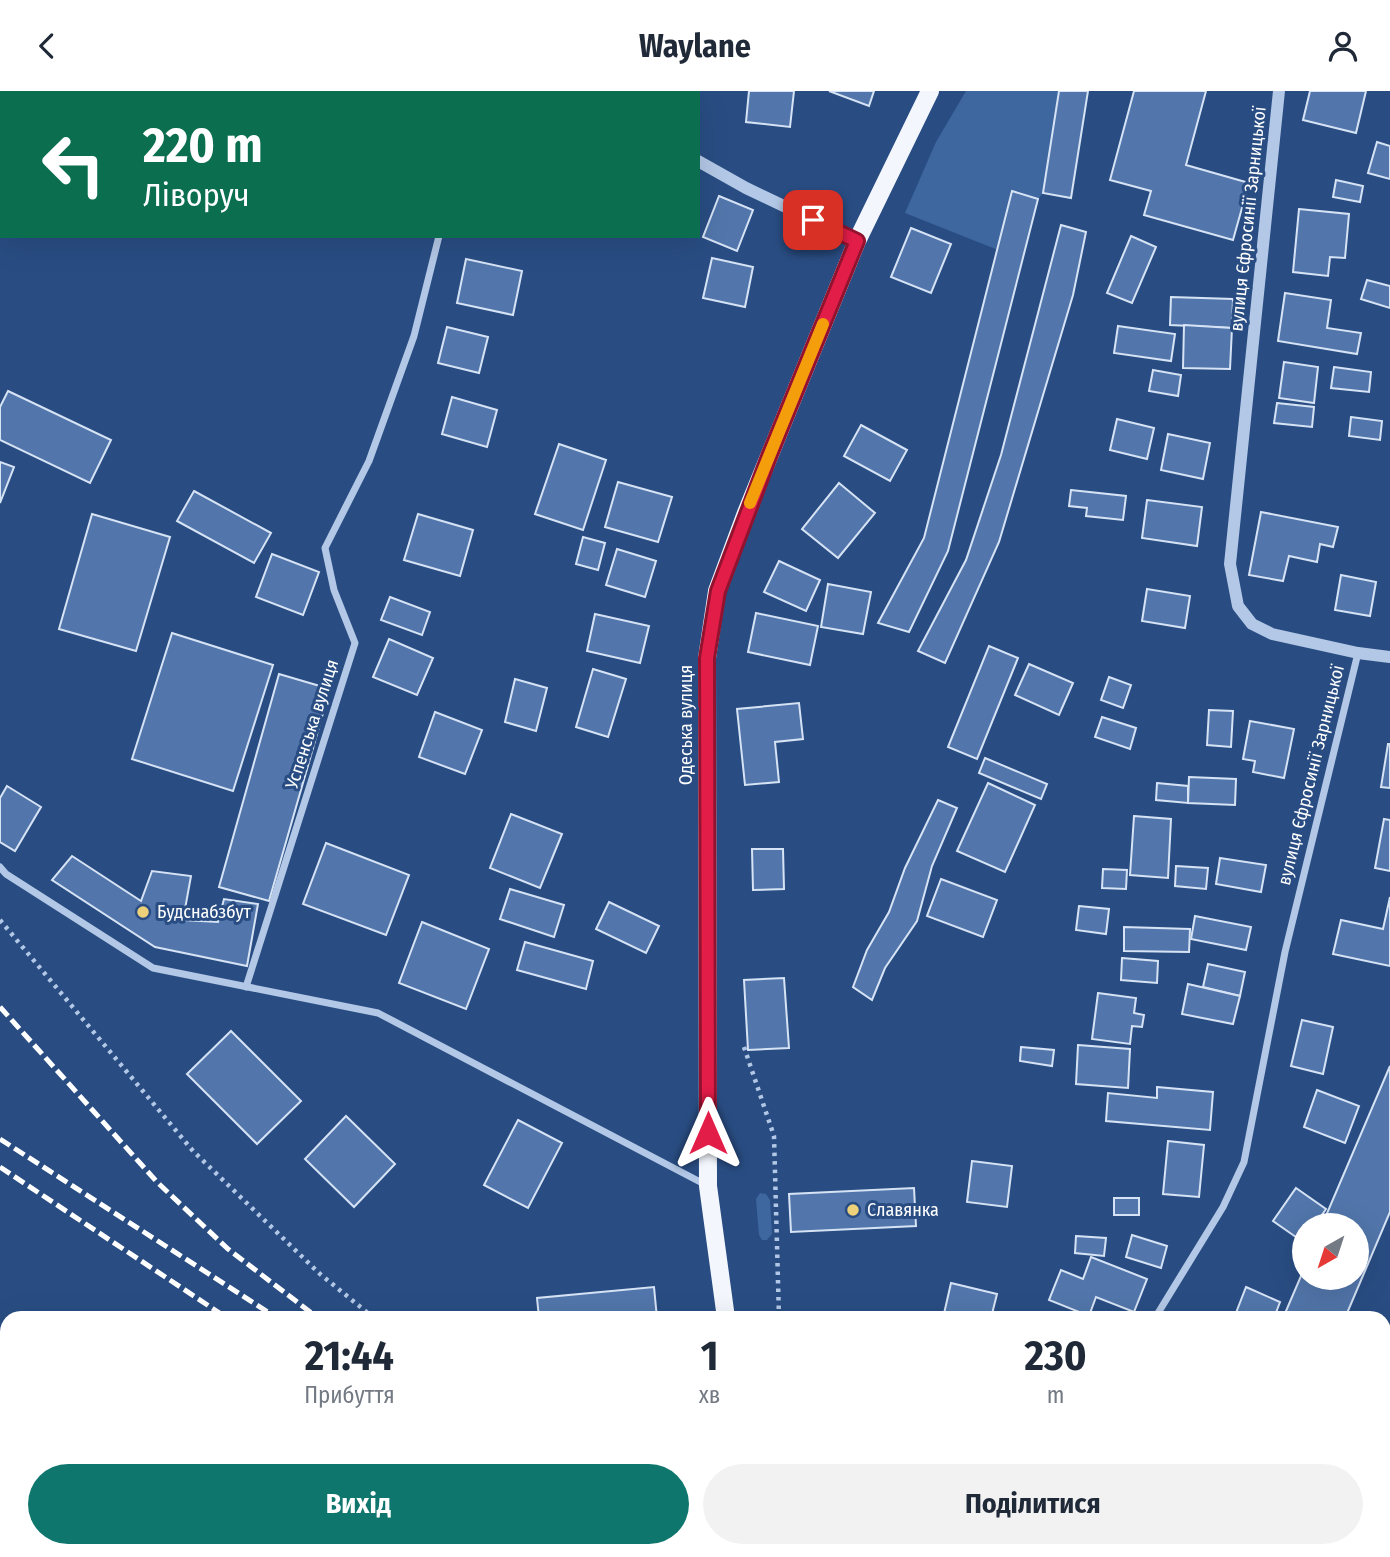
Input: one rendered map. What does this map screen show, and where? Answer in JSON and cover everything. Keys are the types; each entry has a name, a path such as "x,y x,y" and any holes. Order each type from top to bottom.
{"main road":[{"name":"Одеська вулиця","path":"725,1311 708,1186 707,671 715,605 746,513 857,241 930,91"}],"street":[{"name":"вулиця Єфросинії Зарницької","path":"1159,1311 1223,1207 1244,1163 1285,952 1358,653 1272,634 1252,624 1238,605 1230,563 1279,91"},
{"path":"700,162 746,188 857,241"},
{"name":"Успенська вулиця","path":"246,987 355,643 334,590 325,548 369,461 414,336 438,238"},
{"path":"1358,653 1390,657"},
{"path":"0,867 6,874 153,968 378,1013 708,1186"}],"path":[{"path":"0,920 194,1150 320,1274 365,1311"},
{"path":"744,1047 774,1136 779,1311"}],"shaded area":[{"path":"966,91 1059,91 1043,193 998,250 905,213 936,142"},
{"path":"760,1193 766,1194 770,1200 772,1234 767,1240 762,1240 759,1235 756,1199"}],"building":[{"path":"749,91 794,91 790,127 746,122"},
{"path":"829,91 874,91 869,106"},
{"path":"1059,91 1088,91 1071,198 1043,193"},
{"path":"1134,91 1206,91 1186,165 1249,183 1233,240 1144,215 1151,191 1110,180"},
{"path":"1310,91 1366,91 1356,133 1303,120"},
{"path":"1377,142 1390,146 1390,179 1368,173"},
{"path":"1336,180 1363,186 1360,202 1333,197"},
{"path":"1012,191 1038,199 948,551 909,632 878,623 924,538"},
{"path":"719,196 753,210 737,251 703,237"},
{"path":"1299,209 1349,214 1345,258 1330,257 1328,276 1293,272"},
{"path":"1061,225 1086,232 1073,295 999,542 945,663 918,651 966,560 1001,455"},
{"path":"911,228 951,244 931,293 891,277"},
{"path":"1131,236 1156,247 1132,303 1107,293"},
{"path":"712,258 753,267 745,307 703,298"},
{"path":"466,259 522,271 513,315 457,303"},
{"path":"1367,280 1390,286 1390,308 1361,299"},
{"path":"1285,293 1331,300 1327,328 1361,333 1357,354 1278,341"},
{"path":"1171,297 1233,299 1232,328 1170,325"},
{"path":"1184,325 1232,328 1230,369 1183,368"},
{"path":"1118,326 1175,334 1171,361 1114,353"},
{"path":"447,327 488,337 479,373 438,363"},
{"path":"1284,362 1318,367 1314,403 1279,398"},
{"path":"1334,367 1371,372 1369,392 1331,388"},
{"path":"1153,370 1181,375 1178,396 1149,391"},
{"path":"8,391 111,440 90,483 0,440 0,407"},
{"path":"452,397 497,410 487,447 442,434"},
{"path":"1277,403 1314,407 1312,427 1274,423"},
{"path":"1351,417 1382,421 1380,440 1349,436"},
{"path":"1117,419 1154,428 1147,459 1110,450"},
{"path":"861,425 907,450 890,481 844,456"},
{"path":"1168,434 1210,443 1203,479 1161,470"},
{"path":"559,444 606,460 583,530 535,514"},
{"path":"0,462 14,467 0,503"},
{"path":"618,482 672,497 658,542 605,527"},
{"path":"839,483 875,513 838,558 802,529"},
{"path":"1071,490 1126,496 1123,520 1086,516 1087,508 1069,506"},
{"path":"194,491 271,533 254,563 177,521"},
{"path":"1147,500 1202,507 1197,546 1142,538"},
{"path":"1261,512 1338,527 1333,547 1320,544 1317,562 1289,556 1283,581 1249,575"},
{"path":"92,514 170,537 136,651 59,629"},
{"path":"418,514 473,530 460,576 404,560"},
{"path":"583,537 605,543 598,570 576,564"},
{"path":"617,549 656,561 645,597 606,585"},
{"path":"272,554 319,572 303,615 256,597"},
{"path":"779,561 820,580 806,611 764,592"},
{"path":"1341,575 1376,582 1370,616 1335,610"},
{"path":"828,584 871,592 863,634 821,627"},
{"path":"1147,589 1190,596 1185,628 1142,621"},
{"path":"390,597 430,612 422,635 381,620"},
{"path":"756,613 818,626 810,665 748,652"},
{"path":"595,614 649,626 640,663 587,651"},
{"path":"172,633 273,665 233,791 132,759"},
{"path":"389,639 433,658 417,695 373,677"},
{"path":"989,646 1018,658 977,759 948,747"},
{"path":"1029,664 1073,683 1059,715 1015,695"},
{"path":"593,669 626,679 608,737 576,727"},
{"path":"279,674 330,689 269,901 219,887"},
{"path":"1109,677 1131,685 1123,708 1101,700"},
{"path":"515,679 547,688 536,731 505,722"},
{"path":"799,703 803,739 775,742 779,782 745,785 737,709"},
{"path":"1209,710 1233,711 1231,747 1207,745"},
{"path":"435,712 482,730 465,774 419,757"},
{"path":"1102,717 1136,728 1130,749 1095,737"},
{"path":"1250,721 1294,729 1284,778 1253,772 1255,761 1243,759"},
{"path":"1390,744 1390,788 1381,787"},
{"path":"985,758 1047,784 1041,799 979,773"},
{"path":"1189,777 1236,779 1235,805 1188,803"},
{"path":"988,783 1035,805 1005,872 957,851"},
{"path":"1157,783 1188,786 1188,803 1156,800"},
{"path":"7,786 41,807 15,851 0,842 0,798"},
{"path":"938,800 957,808 932,866 917,921 885,968 872,1000 853,987 867,950 889,912 905,868"},
{"path":"511,814 562,834 540,888 490,868"},
{"path":"1134,816 1171,819 1168,878 1130,875"},
{"path":"1384,819 1390,820 1390,871 1375,868"},
{"path":"326,843 409,875 386,935 303,904"},
{"path":"752,849 783,849 784,889 753,890"},
{"name":"Будснабзбут","path":"72,856 141,901 152,871 191,876 183,920 218,922 224,899 258,904 247,966 155,947 52,880"},
{"path":"1220,858 1266,865 1261,892 1216,884"},
{"path":"1176,866 1208,868 1206,889 1175,886"},
{"path":"1103,869 1127,870 1126,889 1102,888"},
{"path":"941,879 997,900 983,937 927,916"},
{"path":"510,889 564,905 554,937 500,919"},
{"path":"1390,897 1390,966 1333,954 1341,920 1383,929"},
{"path":"609,902 659,926 646,953 596,929"},
{"path":"1079,906 1109,909 1106,934 1076,930"},
{"path":"1195,916 1251,927 1246,950 1191,939"},
{"path":"422,922 489,949 466,1009 399,983"},
{"path":"1124,927 1190,929 1189,952 1124,951"},
{"path":"525,942 593,961 586,989 517,970"},
{"path":"1122,958 1158,961 1157,983 1121,980"},
{"path":"1208,964 1245,972 1240,996 1203,987"},
{"path":"784,978 789,1048 748,1050 744,980"},
{"path":"1188,984 1240,996 1233,1024 1182,1014"},
{"path":"1098,993 1136,998 1134,1013 1144,1015 1142,1027 1132,1026 1130,1044 1092,1039"},
{"path":"1302,1020 1333,1027 1323,1074 1291,1066"},
{"path":"231,1031 301,1101 257,1144 187,1074"},
{"path":"1078,1045 1130,1049 1128,1088 1076,1084"},
{"path":"1021,1047 1054,1050 1052,1066 1020,1061"},
{"path":"1390,1066 1390,1212 1369,1261 1369,1213 1327,1213"},
{"path":"1157,1087 1213,1092 1210,1130 1106,1121 1108,1093 1157,1098"},
{"path":"1317,1090 1359,1106 1345,1143 1304,1127"},
{"path":"346,1116 395,1164 354,1207 305,1159"},
{"path":"518,1120 562,1143 528,1208 484,1185"},
{"path":"1168,1141 1204,1145 1199,1197 1163,1194"},
{"path":"972,1161 1012,1166 1007,1207 967,1202"},
{"name":"Славянка","path":"914,1188 916,1226 791,1232 789,1194"},
{"path":"1296,1188 1326,1209 1323,1213 1292,1213 1292,1234 1273,1221"},
{"path":"1114,1198 1139,1198 1139,1215 1114,1215"},
{"path":"1132,1235 1167,1246 1161,1268 1126,1257"},
{"path":"1076,1236 1106,1238 1104,1256 1075,1253"},
{"path":"1091,1257 1147,1279 1134,1311 1096,1297 1091,1311 1076,1311 1049,1300 1061,1270 1083,1279"},
{"path":"951,1283 997,1294 993,1311 945,1311"},
{"path":"654,1287 656,1311 538,1311 537,1298"},
{"path":"1246,1287 1280,1302 1277,1311 1237,1311"},
{"path":"1295,1290 1357,1290 1348,1311 1286,1311"}],"railway":[{"path":"0,1007 157,1182 228,1249 309,1311"},
{"path":"0,1139 266,1311"},
{"path":"0,1167 216,1311"}],"slow traffic":[{"path":"750,503 823,324"}],"place":[{"name":"Будснабзбут","path":"143,912"},
{"name":"Славянка","path":"853,1210"}],"route":[{"path":"708,1133 707,658 718,591 746,513 857,241 813,220"}]}
